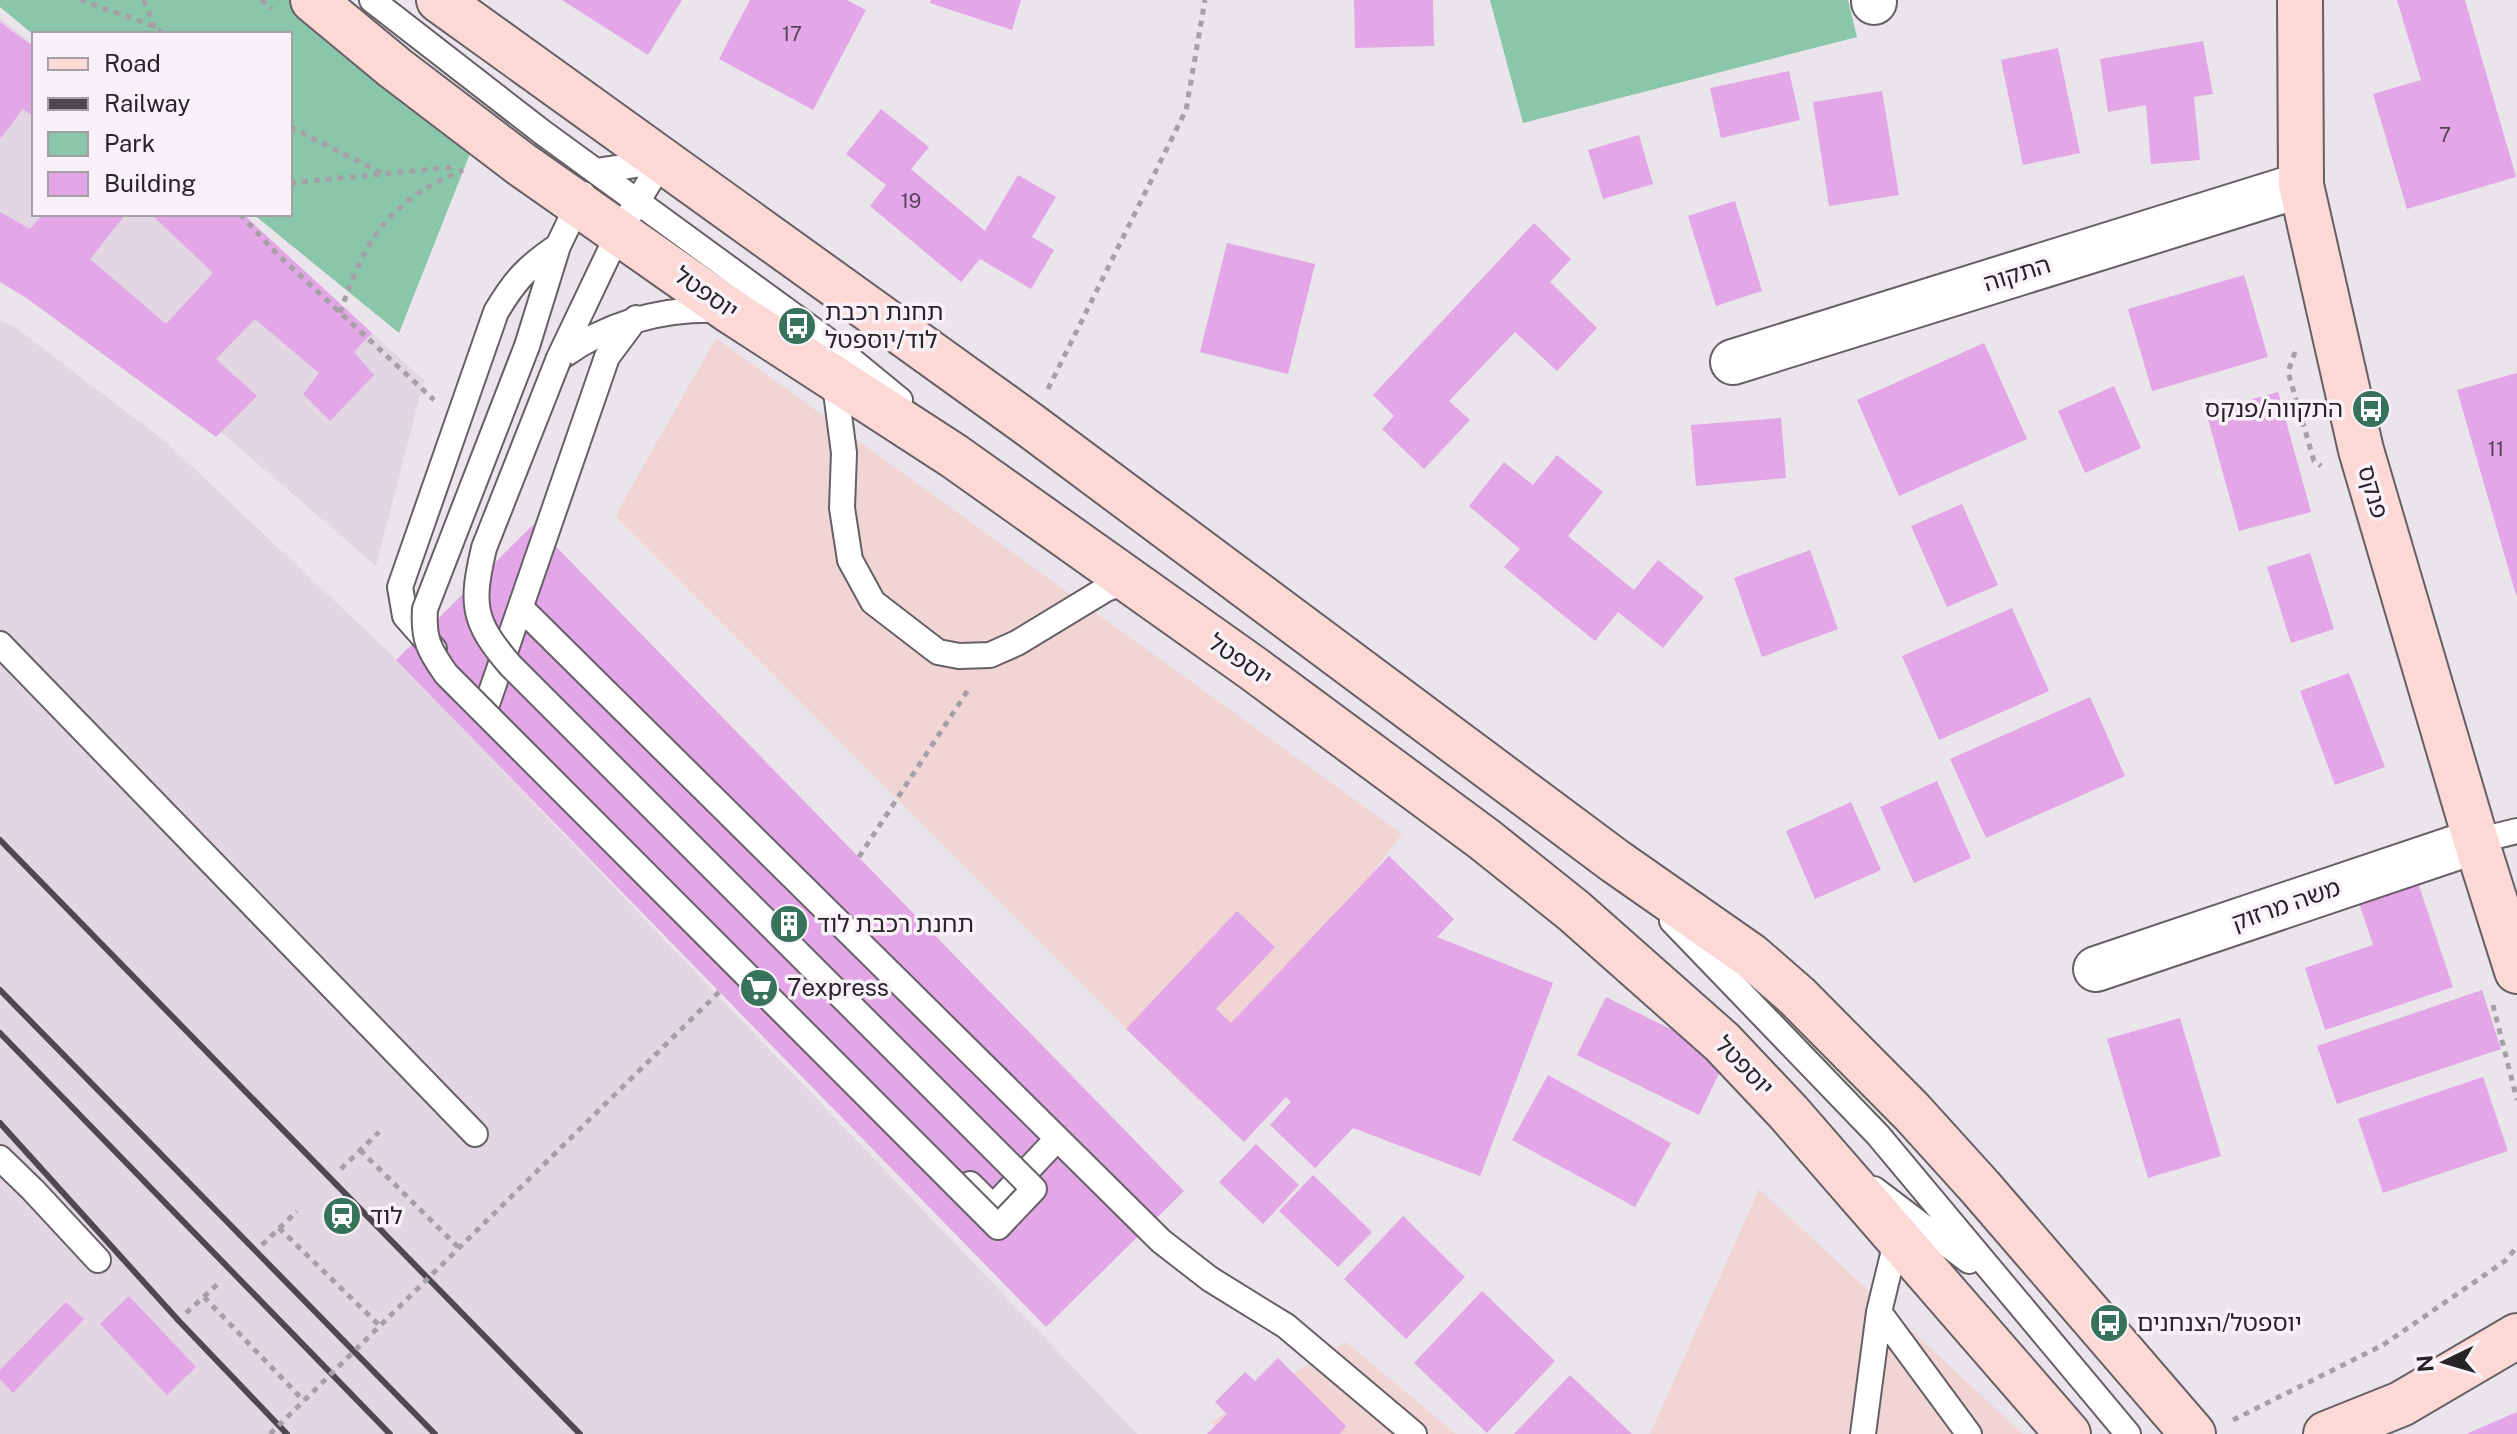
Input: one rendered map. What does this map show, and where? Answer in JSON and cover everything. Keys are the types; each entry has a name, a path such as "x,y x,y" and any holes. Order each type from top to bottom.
{"main road":[{"name":"יוספטל","path":"313,0 395,68 521,164 587,188 628,217 729,310 954,456 1279,688 1484,839 1574,911 1722,1042 1826,1156 2068,1434"},
{"path":"439,0 1030,425 1615,861 1751,956 1839,1036 2208,1429"},
{"name":"פנקס","path":"2300,0 2301,185 2361,450 2496,836 2517,971"},
{"path":"2326,1434 2386,1419 2517,1336"}],"street":[{"name":"התקוה","path":"1733,362 2301,185"},
{"name":"משה מרזוק","path":"2096,969 2496,836"}],"lane":[{"path":"372,0 587,188"},
{"path":"662,161 628,217 559,358 484,548 476,603 480,624 510,665 1034,1189 998,1227 446,674 431,654 424,632 425,609 527,346 558,246 587,188 662,161"},
{"path":"628,217 858,363 898,397 954,456"},
{"path":"558,246 530,265 511,287 496,312 400,587 401,604 411,625 993,1207 1057,1139"},
{"path":"559,358 597,333 636,318 682,310 729,310"},
{"path":"487,704 607,357 636,318"},
{"path":"834,377 844,453 842,508 850,560 873,602 938,652 959,656 990,655 1017,643 1106,589 1128,581"},
{"path":"521,608 1161,1241 1210,1279 1286,1326 1414,1434"},
{"path":"0,644 475,1134"},
{"path":"1615,861 1878,1135 2128,1434"},
{"path":"1826,1156 1950,1245 2010,1296"},
{"path":"0,1158 98,1260"},
{"path":"1863,1434 1879,1312 1897,1238"},
{"path":"1879,1312 1969,1434"}],"path":[{"path":"80,0 154,26 162,32"},
{"path":"144,0 156,32"},
{"path":"1030,425 1186,110 1205,0"},
{"path":"292,128 383,173"},
{"path":"292,183 475,165 439,180 413,196 387,218 368,245 339,314"},
{"path":"242,216 339,314 458,422"},
{"path":"859,857 990,655"},
{"path":"270,1434 719,992"},
{"path":"341,1169 379,1132"},
{"path":"360,1150 459,1248"},
{"path":"262,1245 297,1211"},
{"path":"279,1228 380,1326"},
{"path":"2208,1429 2383,1345 2505,1261 2517,1247"},
{"path":"186,1313 220,1282"},
{"path":"204,1297 304,1401"}],"shaded area":[{"path":"0,18 32,43 32,216 241,216 424,380 376,566 0,241"},
{"path":"0,320 15,327 167,443 393,656 1137,1434 0,1434"},
{"path":"716,338 1402,834 1199,1101 615,516"},
{"path":"1759,1189 2023,1434 1650,1434"},
{"path":"1346,1342 1456,1434 1222,1434 1211,1422"}],"green space":[{"path":"0,0 297,0 473,146 399,333 255,216 292,216 292,32 32,33 0,7"},
{"path":"1490,0 1848,0 1857,37 1523,123"}],"building":[{"path":"562,0 682,0 648,55"},
{"path":"750,0 847,0 866,10 813,110 719,59"},
{"path":"931,0 1021,0 1012,30 930,3"},
{"path":"1354,0 1433,0 1434,46 1355,48"},
{"path":"2397,0 2465,0 2516,177 2407,209 2373,94 2421,80"},
{"path":"0,22 32,46 32,116 23,109 0,139"},
{"path":"2203,41 2213,94 2194,97 2200,160 2151,164 2146,105 2108,112 2100,59"},
{"path":"2058,48 2080,153 2023,165 2001,60"},
{"path":"1789,71 1800,120 1721,138 1710,88"},
{"path":"1882,91 1899,195 1829,206 1813,102"},
{"path":"881,109 929,147 911,169 985,231 1018,175 1056,197 1032,237 1054,250 1031,289 980,259 961,282 870,206 886,185 846,154"},
{"path":"1639,135 1653,184 1603,199 1588,150"},
{"path":"1735,201 1762,291 1716,306 1688,216"},
{"path":"0,212 30,229 41,216 124,216 90,259 166,324 213,273 153,216 245,216 372,333 354,352 374,375 330,421 303,394 319,373 255,319 216,359 257,396 216,437 0,282"},
{"path":"1534,223 1571,259 1550,282 1597,328 1557,371 1515,332 1449,401 1470,420 1424,469 1382,429 1394,416 1373,395"},
{"path":"1227,243 1315,264 1288,374 1200,352"},
{"path":"2244,275 2268,357 2152,391 2128,309"},
{"path":"1984,343 2027,439 1899,496 1857,400"},
{"path":"2517,373 2517,594 2516,595 2457,390"},
{"path":"2114,386 2141,448 2085,473 2058,411"},
{"path":"2278,392 2311,512 2239,531 2206,412"},
{"path":"1781,418 1786,478 1696,486 1691,425"},
{"path":"1557,455 1603,492 1568,536 1634,590 1658,560 1704,597 1663,648 1618,612 1595,641 1504,567 1520,549 1469,506 1504,462 1533,485"},
{"path":"1962,504 1998,585 1947,607 1911,526"},
{"name":"תחנת רכבת לוד","path":"534,524 1184,1191 1046,1327 396,660"},
{"path":"1810,550 1838,629 1762,657 1734,578"},
{"path":"2310,553 2334,629 2291,643 2267,567"},
{"path":"2012,608 2049,691 1939,740 1902,656"},
{"path":"2349,673 2385,767 2335,785 2300,691"},
{"path":"2090,697 2125,776 1986,838 1950,759"},
{"path":"1937,781 1971,858 1914,883 1880,807"},
{"path":"1851,802 1881,870 1815,899 1786,831"},
{"path":"1389,856 1454,919 1437,937 1553,983 1480,1176 1353,1128 1315,1168 1270,1125 1291,1102 1286,1097 1244,1142 1126,1029 1237,911 1275,947 1216,1009 1231,1023"},
{"path":"2415,874 2453,987 2325,1030 2305,968 2373,945 2356,894"},
{"path":"2482,990 2501,1049 2337,1104 2317,1046"},
{"path":"1606,997 1727,1057 1699,1115 1577,1055"},
{"path":"2180,1018 2221,1156 2148,1178 2107,1039"},
{"path":"1548,1075 1671,1143 1635,1207 1512,1140"},
{"path":"2483,1077 2508,1151 2383,1193 2358,1119"},
{"path":"1256,1144 1299,1185 1263,1224 1219,1182"},
{"path":"1313,1175 1372,1232 1338,1267 1279,1211"},
{"path":"1403,1216 1465,1277 1406,1339 1344,1279"},
{"path":"1482,1291 1555,1361 1487,1433 1414,1363"},
{"path":"129,1296 196,1367 167,1395 100,1324"},
{"path":"66,1302 84,1319 13,1393 0,1379 0,1370"},
{"path":"1278,1358 1346,1426 1340,1434 1207,1434 1227,1414 1215,1402 1245,1372 1255,1381"},
{"path":"1570,1375 1632,1434 1514,1434"},
{"path":"2517,1412 2517,1434 2466,1434"}],"railway":[{"path":"0,840 580,1434"},
{"path":"0,990 435,1434"},
{"path":"0,1033 390,1434"},
{"path":"0,1123 179,1321 287,1434"}],"place":[{"name":"תחנת רכבת לוד/יוספטל","path":"797,326"},
{"name":"התקווה/פנקס","path":"2371,409"},
{"name":"תחנת רכבת לוד","path":"789,924"},
{"name":"7express","path":"759,988"},
{"name":"לוד","path":"342,1216"},
{"name":"יוספטל/הצנחנים","path":"2109,1323"}]}
